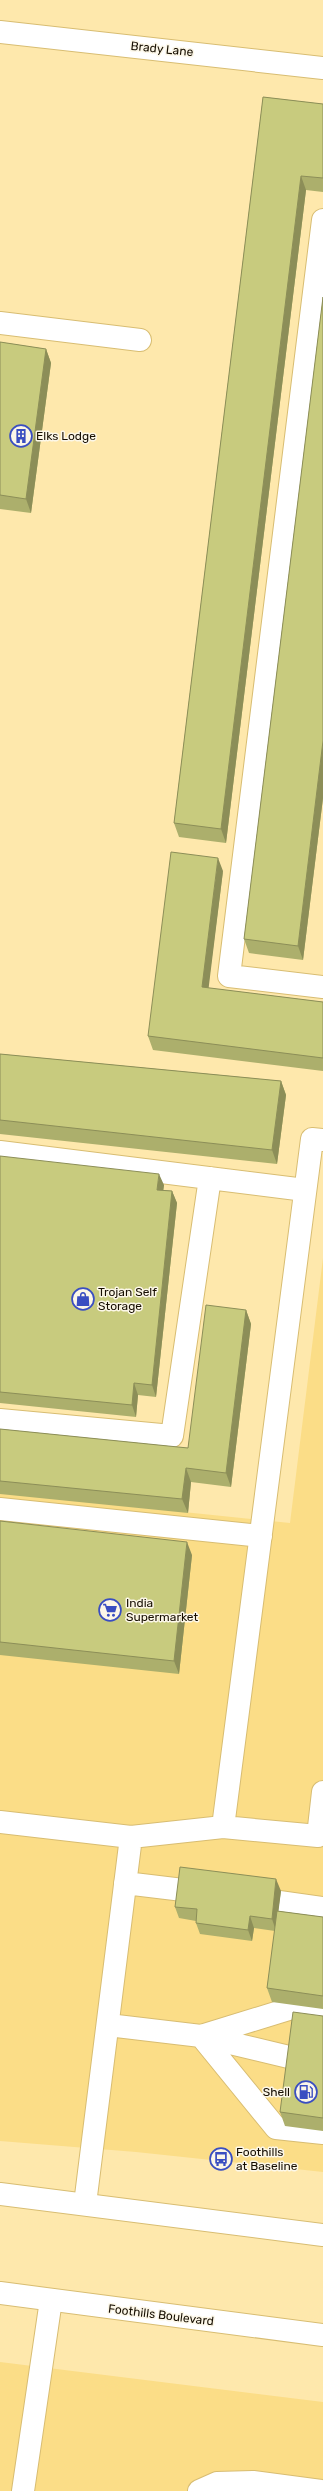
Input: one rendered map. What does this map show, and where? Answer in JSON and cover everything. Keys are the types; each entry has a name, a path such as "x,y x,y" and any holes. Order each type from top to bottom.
{"main road":[{"name":"Brady Lane","path":"0,32 323,68"},
{"path":"322,983 229,976 323,220"},
{"path":"0,323 140,340"},
{"path":"223,1828 312,1139 323,1140"},
{"path":"0,1152 305,1190"},
{"path":"0,1420 172,1436 210,1178"},
{"path":"0,1509 261,1536"},
{"path":"0,1822 131,1837 223,1828 320,1839 323,1792"},
{"path":"85,2204 131,1837"},
{"path":"125,1882 183,1890"},
{"path":"279,1902 323,1908"},
{"path":"201,2036 292,2008 323,2012"},
{"path":"108,2025 201,2036 293,2058"},
{"path":"201,2036 276,2128 323,2134"},
{"path":"0,2194 323,2235"},
{"name":"Foothills Boulevard","path":"0,2293 323,2335"},
{"path":"23,2491 51,2300"},
{"path":"199,2491 217,2483 253,2482 321,2491"}],"shaded area":[{"path":"323,1258 323,2172 136,2152 0,2141 0,1493 290,1523"},
{"path":"0,2362 323,2402 323,2491 0,2491"}],"building":[{"path":"263,97 323,104 323,178 301,176 221,829 174,823"},
{"path":"323,297 323,741 298,946 244,939"},
{"name":"Elks Lodge","path":"0,342 46,349 26,499 0,495"},
{"path":"171,852 218,858 202,987 323,1002 323,1058 148,1036"},
{"path":"0,1054 281,1081 272,1150 0,1120"},
{"name":"Trojan Self Storage","path":"0,1156 159,1174 157,1190 172,1191 152,1385 134,1383 132,1405 0,1392"},
{"path":"206,1305 246,1310 226,1473 186,1468 182,1499 0,1481 0,1429 188,1448"},
{"path":"0,1521 187,1542 174,1661 0,1642"},
{"path":"180,1867 276,1879 272,1919 250,1916 248,1930 196,1923 197,1909 175,1907"},
{"path":"277,1911 323,1917 323,1996 267,1988"},
{"name":"Shell","path":"293,2012 323,2016 323,2118 280,2112"}],"place":[{"name":"Elks Lodge","path":"21,436"},
{"name":"Trojan Self Storage","path":"83,1299"},
{"name":"India Supermarket","path":"110,1610"},
{"name":"Shell","path":"306,2092"},
{"name":"Foothills at Baseline","path":"221,2159"}]}
